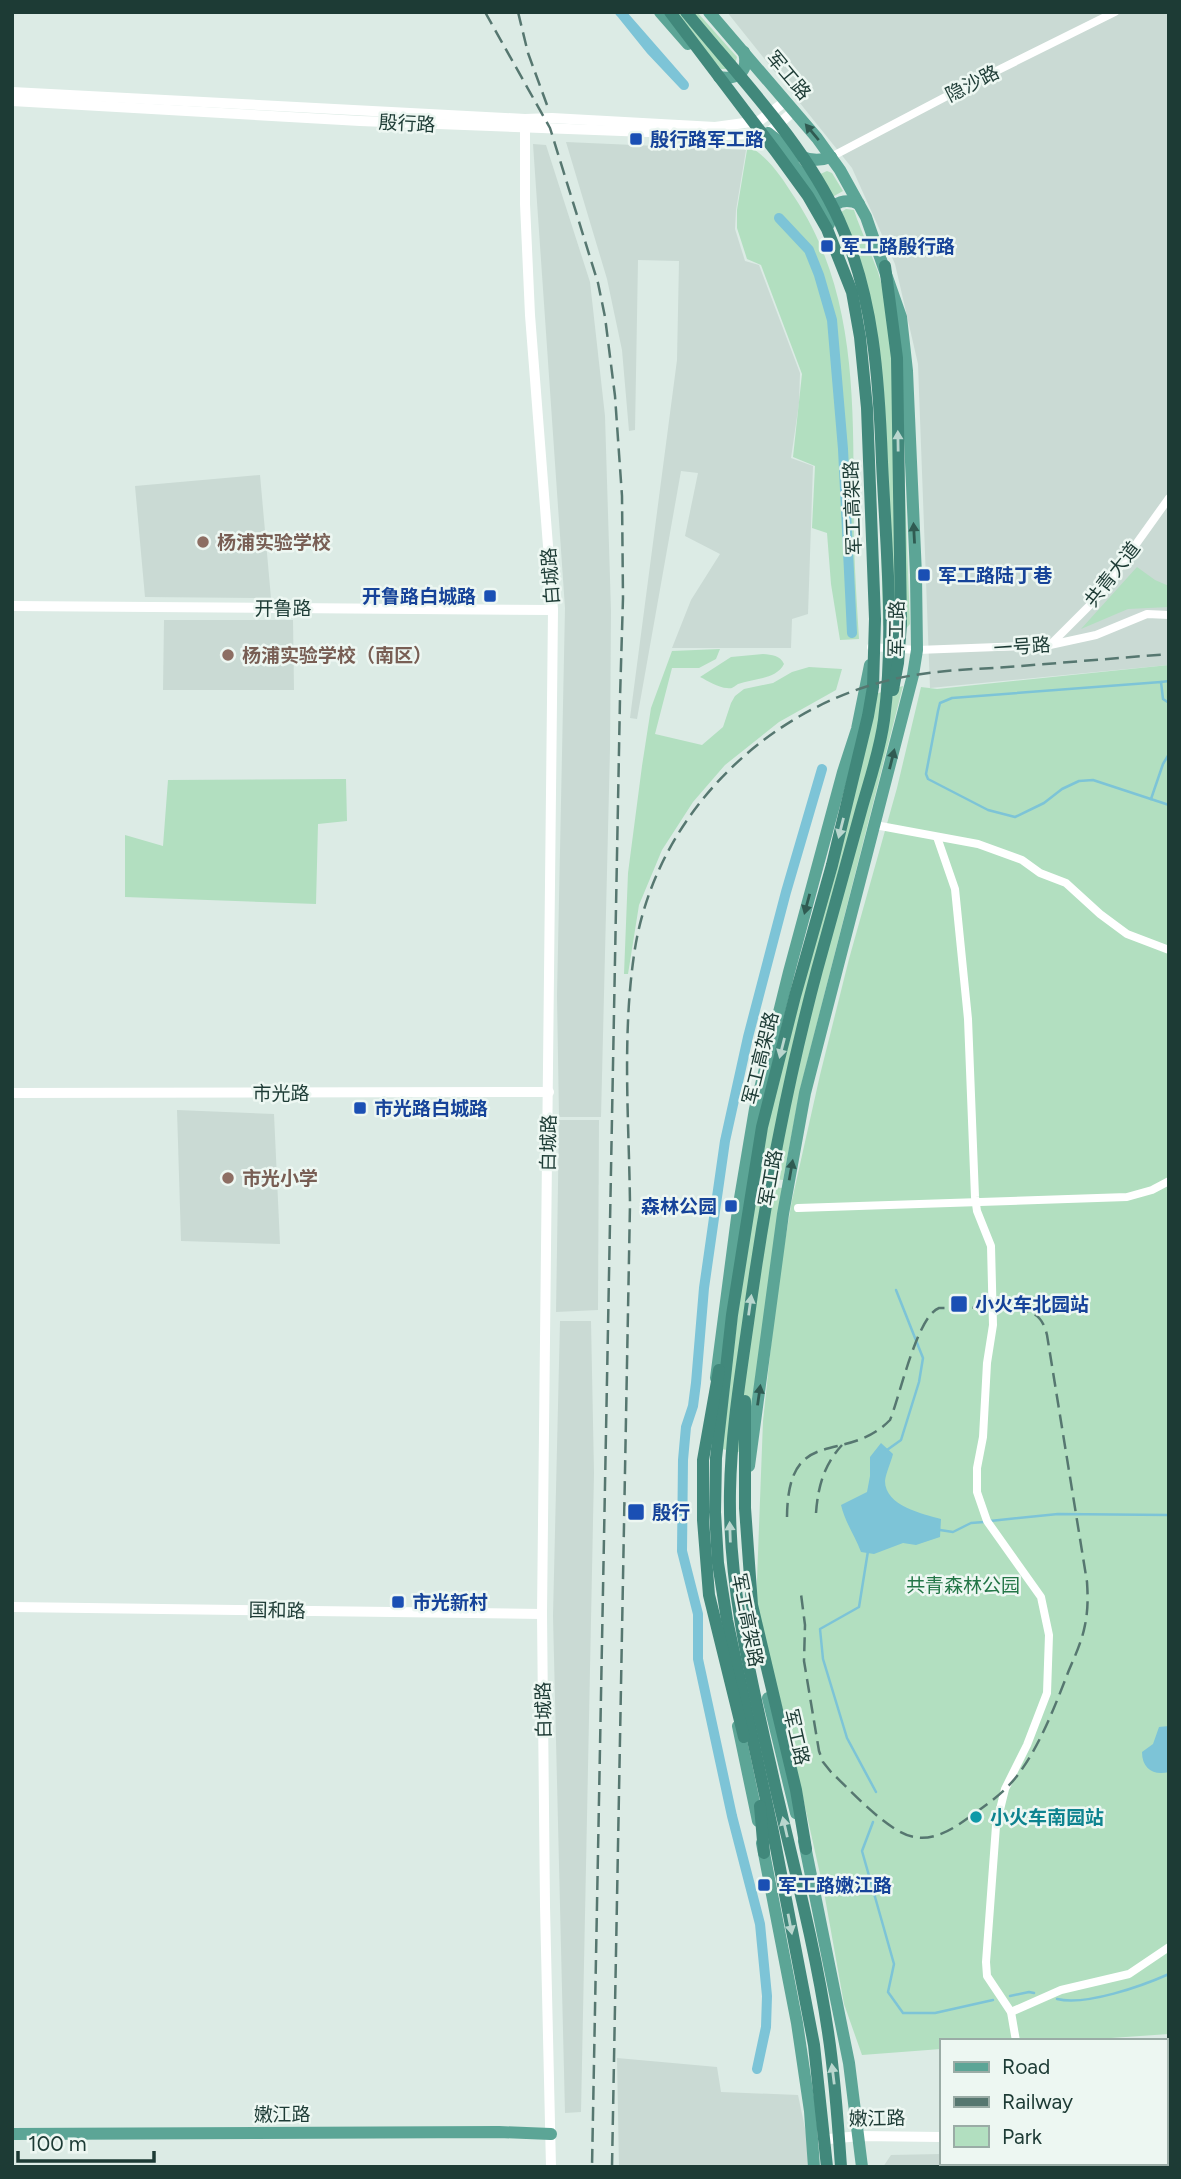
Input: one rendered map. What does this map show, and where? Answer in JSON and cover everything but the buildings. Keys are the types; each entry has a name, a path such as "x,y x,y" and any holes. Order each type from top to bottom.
{"highway":[{"name":"军工高架路","path":"670,12 808,196 827,229 852,292 860,337 867,408 875,619 873,687 832,864 762,1127 732,1315 716,1458 718,1563 727,1620 773,1832 814,2045 827,2167"},
{"name":"军工高架路","path":"686,12 789,138 838,218 860,272 873,334 881,440 889,655 883,727 815,978 781,1128 759,1239 730,1482 732,1570 744,1644 804,1909 828,2031 841,2167"},
{"path":"883,727 897,675 901,624 897,358 885,266"},
{"path":"732,1315 719,1369 703,1460 703,1520 709,1595 760,1797 764,1853"},
{"path":"744,1353 745,1508 752,1605 796,1790 806,1849"}],"main road":[{"name":"军工路","path":"660,12 759,121 814,192 840,255 856,337 870,549 870,663 858,729 843,772 755,1109 727,1286 708,1447 710,1575 797,2023 813,2140 814,2167"},
{"name":"军工路","path":"709,12 831,157 859,204 885,266 901,317 907,371 917,650 913,675 805,1093 783,1214 744,1503 744,1569 748,1609 789,1790 806,1849 849,2063 862,2167"},
{"name":"军工路","path":"719,77 728,79 743,73 744,52"},
{"name":"殷行路","path":"12,92 525,124 728,135 768,133"},
{"name":"殷行路","path":"12,101 525,124 552,118 715,127 759,121 786,101"},
{"path":"768,133 794,111"},
{"name":"军工路","path":"768,133 793,154 805,159 821,160 831,157"},
{"path":"826,216 837,203 845,201 859,204"},
{"name":"嫩江路","path":"12,2134 551,2134"}],"street":[{"name":"隐沙路","path":"831,157 1115,12"},
{"name":"白城路","path":"525,124 530,315 553,610 542,1614 551,2167"},
{"name":"共青大道","path":"1050,645 1099,596 1169,498"},
{"name":"开鲁路","path":"12,606 553,610"},
{"name":"一号路","path":"871,647 917,650 1050,645 1096,635 1147,614 1169,615"},
{"path":"875,825 978,844 1022,860 1040,873 1066,883 1127,934 1169,950"},
{"path":"937,837 956,889 968,1019 976,1203 991,1245 993,1325 987,1363 977,1492 987,1521 1041,1597 1049,1635 1047,1693 1027,1745 1005,1789 996,1826 987,1976 1011,2012 1016,2039"},
{"name":"市光路","path":"12,1093 549,1092"},
{"path":"797,1208 1127,1197 1152,1190 1169,1181"},
{"name":"国和路","path":"12,1607 542,1614"},
{"path":"1011,2012 1060,1990 1129,1974 1169,1947"},
{"name":"嫩江路","path":"813,2140 859,2136 940,2137"}],"shaded area":[{"path":"727,12 1169,12 1169,665 930,688 918,364 895,264 852,168"},
{"path":"566,142 746,150 735,229 745,261 759,265 800,373 799,403 791,458 813,466 808,614 792,619 791,648 672,648 691,600 720,554 685,536 698,473 681,471 637,719 630,718 677,360 679,261 638,260 635,430 629,431 622,350 607,279"},
{"path":"533,144 546,145 590,282 605,416 611,611 601,1117 559,1117 557,996 565,608"},
{"name":"杨浦实验学校","path":"260,475 271,598 145,597 135,486"},
{"name":"杨浦实验学校（南区）","path":"164,620 293,620 294,690 163,690"},
{"name":"市光小学","path":"177,1110 274,1114 280,1244 181,1241"},
{"path":"559,1120 599,1120 598,1310 556,1312"},
{"path":"560,1321 591,1321 594,1473 581,2112 565,2113 553,1616"},
{"path":"617,2058 717,2067 721,2092 798,2095 810,2152 810,2167 619,2167"},
{"path":"1169,2151 1169,2167 883,2167 891,2155 940,2154 940,2165 1167,2165"}],"green space":[{"path":"672,12 697,12 737,57 731,69 721,69"},
{"path":"747,150 755,150 767,160 795,198 817,238 833,279 843,322 852,410 859,639 840,640 831,584 827,533 812,528 815,466 793,457 802,374 761,265 747,259 737,228 737,210"},
{"path":"827,171 832,173 843,191 827,200 818,175"},
{"path":"846,209 854,210 878,272 894,327 901,388 910,624 903,632 886,629 883,625 880,496 871,339 838,214"},
{"path":"1137,567 1169,586 1169,607 1128,609 1081,629"},
{"path":"720,649 716,659 699,668 672,668 655,734 702,745 723,727 731,703 744,689 773,683 792,672 809,667 842,669 836,690 779,722 725,765 693,802 662,850 639,905 628,974 624,974 628,873 651,708 672,651"},
{"path":"763,654 778,657 784,664 770,676 731,688 717,686 700,677 731,657"},
{"name":"共青森林公园","path":"1169,665 1169,2034 1097,2039 940,2039 940,2049 862,2055 844,2004 824,1892 787,1726 756,1606 763,1421 777,1288 792,1200 820,1075 897,788 921,687 937,689"},
{"path":"903,686 800,1090 783,1180 756,1177 766,1125 875,694"},
{"path":"346,779 347,821 318,824 316,904 125,897 125,835 163,846 168,780"},
{"path":"754,1185 782,1188 745,1453 721,1449"}],"water":[{"path":"881,1443 893,1454 885,1481 891,1497 906,1508 941,1519 940,1537 916,1545 903,1543 874,1554 861,1552 841,1505 867,1492 870,1457"},
{"path":"1169,1726 1169,1772 1154,1772 1144,1763 1142,1752 1153,1744 1159,1727"}],"waterway":[{"path":"620,12 684,85 622,14"},
{"path":"779,218 809,250 832,320 843,449 852,633"},
{"path":"1161,682 1169,681"},
{"path":"1169,703 1163,699 1161,682 952,698 940,703 926,774 928,779 988,810 1015,817 1079,781 1093,780 1169,805"},
{"path":"1151,799 1169,754"},
{"path":"757,2069 766,2027 767,1996 760,1924 732,1816 698,1659 698,1614 682,1551 683,1460 686,1427 693,1406 704,1288 725,1141 748,1037 822,769"},
{"path":"887,1450 901,1440 919,1382 923,1358 896,1290"},
{"path":"990,1521 1058,1514 1169,1515"},
{"path":"940,1530 953,1532 971,1523 984,1522"},
{"path":"868,1551 859,1607 820,1629 823,1659 847,1738 876,1792"},
{"path":"873,1822 862,1851 894,1964 888,1992 903,2013 935,2013 993,2000"},
{"path":"1057,1999 1083,2000 1098,1997 1169,1974"},
{"path":"1010,1996 1034,1993"}],"railway":[{"path":"485,12 550,128 598,283 615,396 622,496 623,598 592,2167"},
{"path":"518,12 528,53 547,105"},
{"path":"612,2167 630,1204 627,1048 634,955 646,903 667,854 695,809 730,770 770,736 815,708 864,687 915,675 1169,654"},
{"path":"787,1517 790,1487 797,1468 808,1457 873,1433 890,1420 916,1341 931,1314 939,1308 1001,1308 1025,1311 1040,1319 1047,1335 1087,1582 1087,1609 1080,1643 1040,1739 1012,1782 962,1822 943,1833 929,1837 904,1834 870,1810 831,1772 819,1751 804,1661 805,1625 801,1594"},
{"path":"816,1513 823,1476 842,1445"}],"place":[{"name":"殷行路军工路","path":"636,139"},
{"name":"军工路殷行路","path":"827,246"},
{"name":"杨浦实验学校","path":"203,542"},
{"name":"军工路陆丁巷","path":"924,575"},
{"name":"开鲁路白城路","path":"490,596"},
{"name":"杨浦实验学校（南区）","path":"228,655"},
{"name":"市光路白城路","path":"360,1108"},
{"name":"市光小学","path":"228,1178"},
{"name":"森林公园","path":"731,1206"},
{"name":"小火车北园站","path":"959,1304"},
{"name":"殷行","path":"636,1512"},
{"name":"市光新村","path":"398,1602"},
{"name":"小火车南园站","path":"976,1817"},
{"name":"军工路嫩江路","path":"764,1885"}]}
